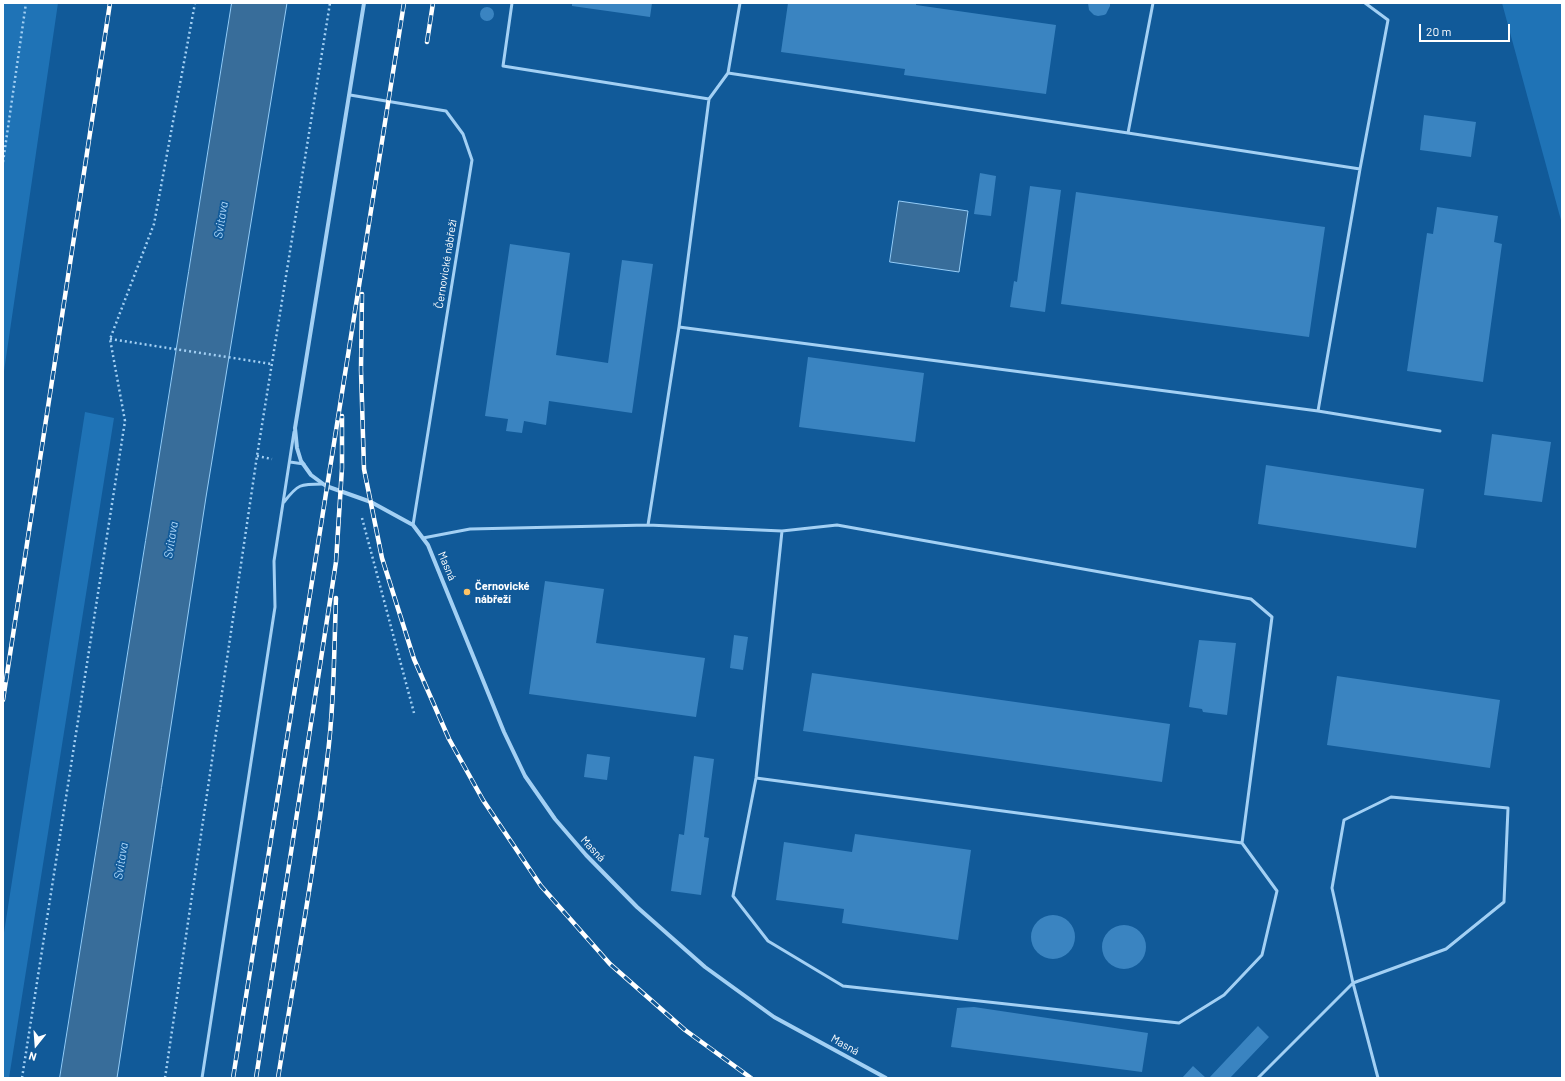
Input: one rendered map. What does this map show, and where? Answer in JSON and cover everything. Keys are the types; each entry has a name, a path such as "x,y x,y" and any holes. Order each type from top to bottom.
{"street":[{"path":"364,3 295,428 297,448 301,461 312,475 323,484 371,502 413,525"},
{"name":"Masná","path":"413,525 428,544 504,732 526,776 555,819 586,855 637,907 705,967 774,1016 886,1078"}],"lane":[{"path":"512,3 503,66 709,99"},
{"path":"648,526 679,326 709,99 728,73 740,3"},
{"path":"1128,133 1152,3"},
{"path":"1318,411 1388,20 1365,3"},
{"path":"728,73 1128,133 1360,170"},
{"name":"Černovické nábřeží","path":"350,95 446,111 463,134 472,160 413,525"},
{"path":"679,326 1318,411 1440,431"},
{"path":"202,1078 275,606 274,561 295,428"},
{"path":"290,462 304,464"},
{"path":"283,504 295,488 307,484 323,484"},
{"path":"423,538 470,529 648,526 782,531 837,525 1251,599 1272,617 1242,843 1277,892 1262,955 1224,996 1179,1023 843,986 768,941 733,896 756,778 782,531"},
{"path":"756,778 1242,843"},
{"path":"1258,1078 1353,983 1446,949 1504,902 1508,808 1391,797 1344,820 1332,888 1353,983 1378,1078"}],"path":[{"path":"3,162 26,3"},
{"path":"22,1078 125,421 110,339 154,224 195,3"},
{"path":"165,1078 257,456 330,3"},
{"path":"110,339 272,364"},
{"path":"356,497 414,713"}],"shaded area":[{"path":"3,3 58,3 3,378"},
{"path":"1502,3 1562,3 1562,224"},
{"path":"85,412 114,418 9,1078 3,1078 3,939"}],"water":[{"name":"Svitava","path":"232,3 287,3 206,497 117,1078 60,1078"},
{"path":"899,201 968,211 959,272 890,262"}],"building":[{"path":"572,3 652,3 650,17 572,6"},
{"path":"788,3 916,3 916,5 1056,25 1046,94 904,75 905,69 781,52"},
{"path":"1088,3 1110,3 1110,6 1106,14 1098,16 1094,15 1089,10"},
{"path":"484,7 490,7 494,11 494,17 490,21 484,21 480,17 480,11"},
{"path":"1424,115 1476,122 1471,157 1420,150"},
{"path":"980,173 996,176 991,216 974,214"},
{"path":"1030,186 1061,190 1045,312 1010,307 1014,281 1017,282"},
{"path":"1076,192 1325,227 1309,337 1061,304"},
{"path":"1437,207 1498,216 1494,242 1502,244 1483,382 1407,371 1427,233 1433,234"},
{"path":"510,244 570,253 556,355 608,363 622,260 653,264 632,413 549,401 546,425 524,421 522,433 506,431 508,419 485,416"},
{"path":"808,357 924,373 915,442 799,427"},
{"path":"1492,434 1551,442 1542,502 1484,495"},
{"path":"1266,465 1424,489 1416,548 1258,524"},
{"path":"545,581 604,589 596,643 705,658 696,717 529,694"},
{"path":"734,635 748,637 743,670 730,668"},
{"path":"1199,640 1236,643 1227,715 1203,712 1202,709 1189,707"},
{"path":"812,673 1170,724 1162,782 803,731"},
{"path":"1337,676 1500,700 1490,768 1327,745"},
{"path":"587,754 610,757 607,780 584,777"},
{"path":"694,756 714,759 704,837 709,838 701,895 671,891 679,834 684,835"},
{"path":"855,834 971,850 958,940 842,923 844,909 776,900 784,842 852,852"},
{"path":"1053,915 1065,919 1071,925 1075,937 1071,949 1065,955 1053,959 1041,955 1035,949 1031,937 1035,925 1041,919"},
{"path":"1124,925 1136,929 1142,935 1146,947 1142,959 1136,965 1124,969 1112,965 1106,959 1102,947 1106,935 1112,929"},
{"path":"974,1007 1148,1033 1142,1072 951,1047 957,1008"},
{"path":"1258,1026 1269,1037 1230,1078 1209,1078"},
{"path":"1193,1066 1206,1078 1182,1078"}],"railway":[{"path":"3,700 110,3"},
{"path":"233,1078 404,3"},
{"path":"427,42 433,3"},
{"path":"362,294 361,370 364,469 382,558 414,659 449,739 483,800 541,886 610,964 685,1030 751,1078"},
{"path":"256,1078 336,562 342,468 342,416"},
{"path":"278,1078 311,880 327,761 332,700 336,598"}],"place":[{"name":"Černovické nábřeží","path":"467,592"}]}
